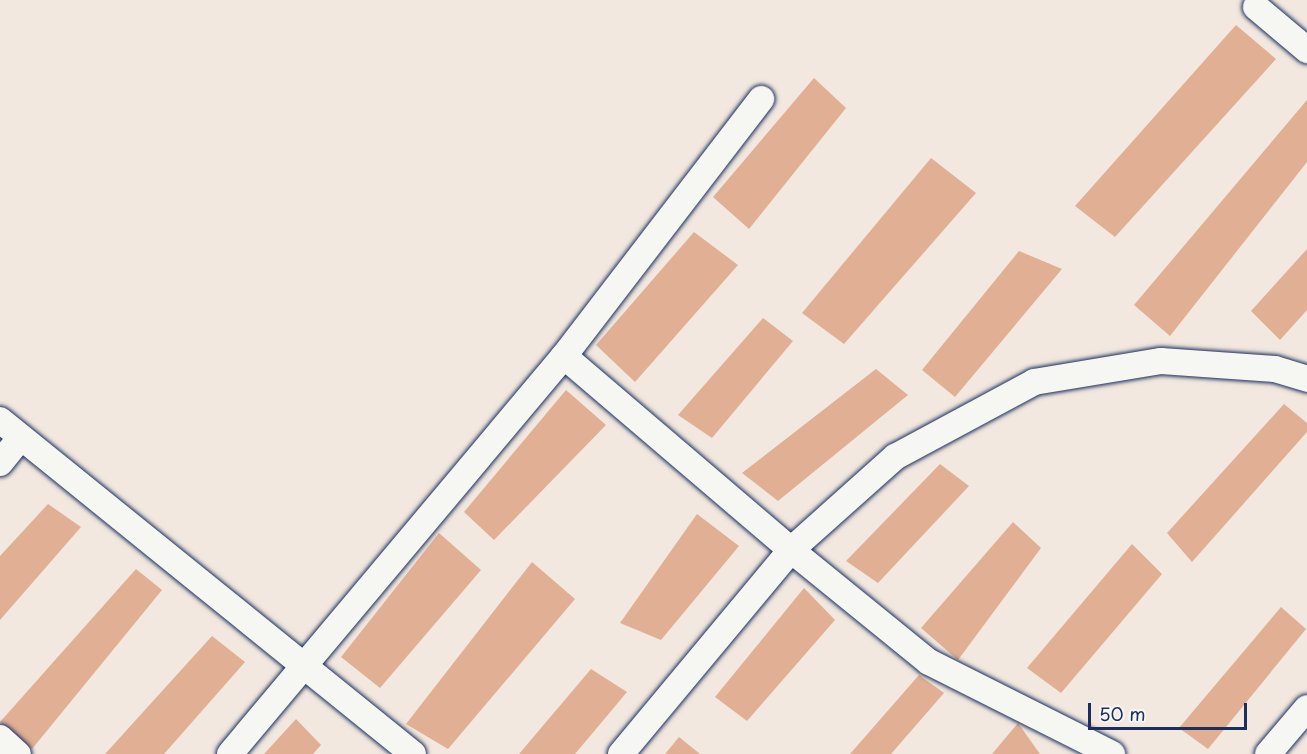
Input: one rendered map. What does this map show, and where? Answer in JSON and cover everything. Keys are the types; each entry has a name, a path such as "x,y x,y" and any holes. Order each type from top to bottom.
{"street":[{"path":"1256,7 1307,50"},
{"path":"230,754 564,356 761,99"},
{"path":"564,356 791,550 930,662 1112,754"},
{"path":"621,754 791,550 895,458 1034,382 1161,361 1275,369 1307,379"},
{"path":"0,420 413,754"},
{"path":"0,463 21,437"},
{"path":"1268,754 1307,708"},
{"path":"0,738 18,754"}],"building":[{"path":"1236,25 1276,59 1115,237 1075,206"},
{"path":"814,78 846,108 749,229 713,197"},
{"path":"1307,100 1307,162 1170,336 1134,305"},
{"path":"931,158 976,193 844,344 802,313"},
{"path":"694,232 738,265 635,382 596,345"},
{"path":"1307,249 1307,310 1280,340 1251,311"},
{"path":"1019,251 1062,269 955,397 922,370"},
{"path":"763,318 793,341 712,438 678,415"},
{"path":"876,369 908,395 778,501 742,473"},
{"path":"566,390 606,425 494,540 464,512"},
{"path":"1284,404 1307,423 1307,432 1192,562 1167,533"},
{"path":"940,464 969,486 878,583 846,561"},
{"path":"48,504 81,527 0,620 0,556"},
{"path":"697,514 739,546 661,640 620,623"},
{"path":"1013,522 1041,548 958,660 921,628"},
{"path":"439,533 481,570 380,688 341,657"},
{"path":"1132,544 1162,574 1061,693 1027,668"},
{"path":"532,562 575,599 448,749 406,724"},
{"path":"136,569 162,590 32,749 0,722"},
{"path":"804,588 835,620 747,721 715,697"},
{"path":"1281,607 1306,629 1208,749 1179,728"},
{"path":"212,636 245,662 164,754 105,754"},
{"path":"591,669 627,692 575,754 519,754"},
{"path":"919,675 944,693 891,754 850,754"},
{"path":"296,719 321,745 313,754 264,754"},
{"path":"1018,723 1040,754 992,754"},
{"path":"679,737 700,754 665,754"}]}
